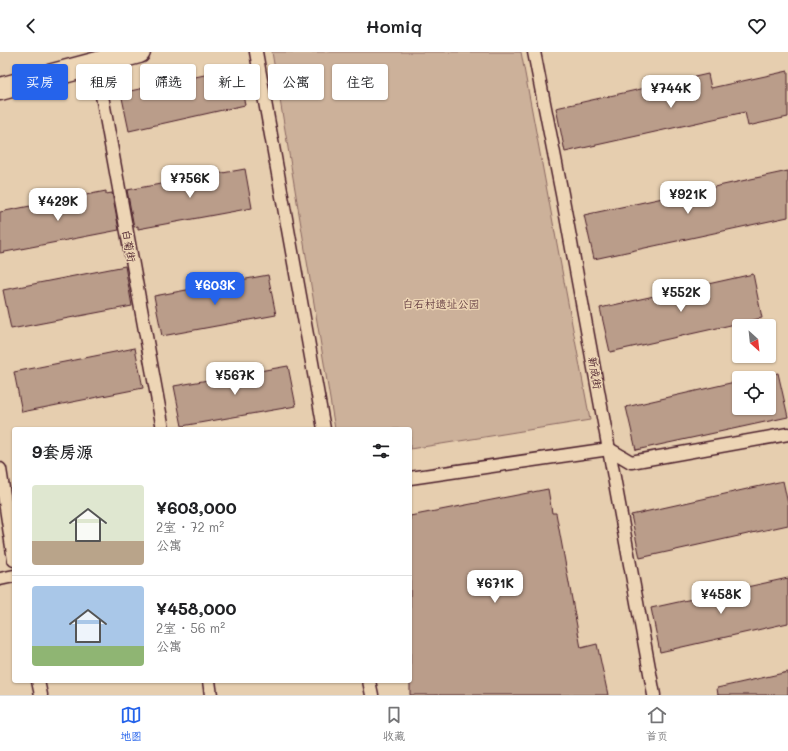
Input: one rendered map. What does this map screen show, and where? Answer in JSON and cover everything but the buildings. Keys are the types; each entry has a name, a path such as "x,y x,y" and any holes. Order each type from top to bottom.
{"street":[{"path":"0,88 139,52"}],"lane":[{"path":"256,52 324,427"},
{"name":"新成街","path":"534,52 654,695"},
{"name":"白菊街","path":"96,63 163,427"},
{"path":"412,478 609,449 631,462 788,434"},
{"path":"0,469 12,547"},
{"path":"0,579 12,576"},
{"path":"38,683 41,695"},
{"path":"209,683 211,695"},
{"path":"369,683 372,695"}],"green space":[{"name":"白石村遗址公园","path":"272,52 521,52 590,420 412,449 412,427 335,427 280,100 324,100 324,64 274,64"}]}
